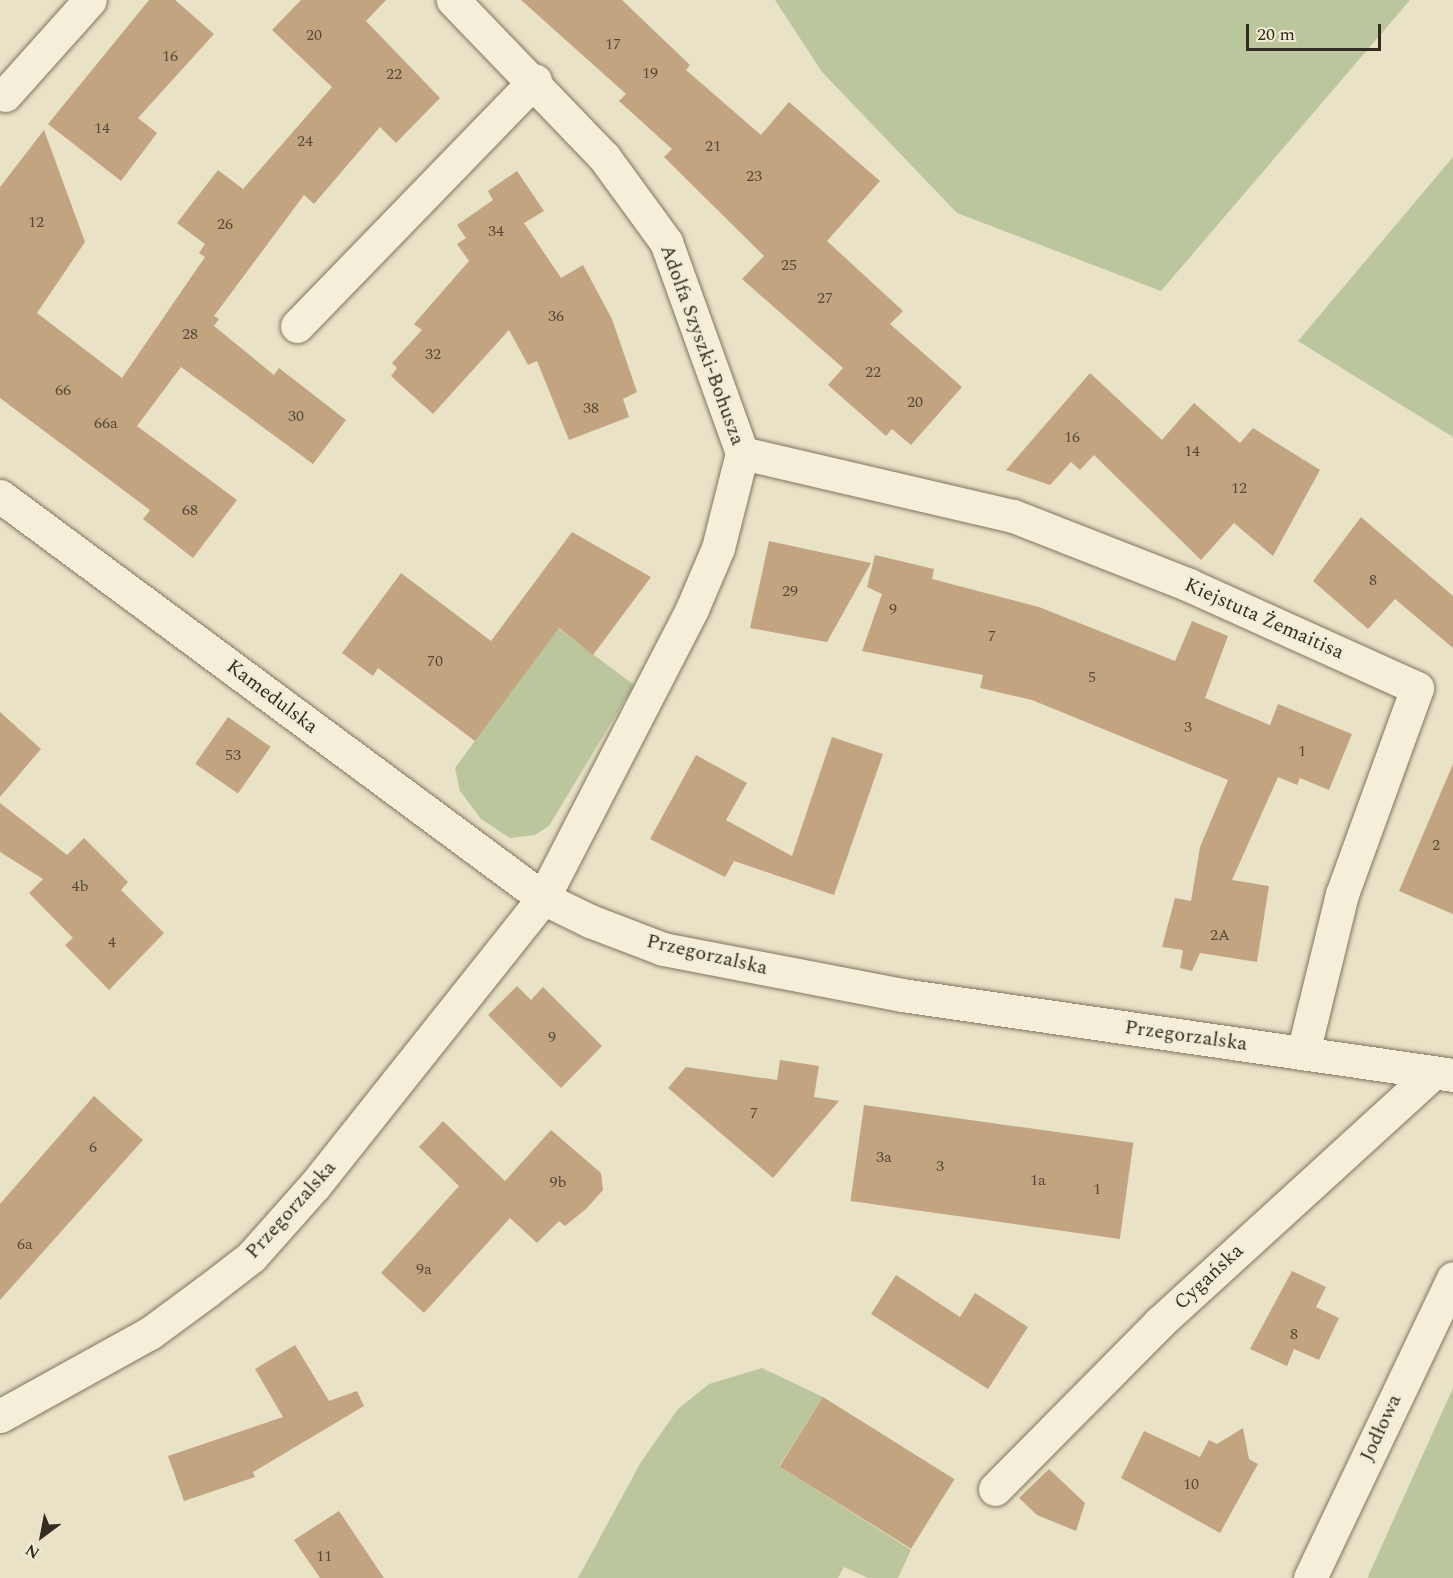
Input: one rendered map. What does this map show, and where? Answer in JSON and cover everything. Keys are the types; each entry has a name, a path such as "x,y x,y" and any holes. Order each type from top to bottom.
{"street":[{"path":"5,95 90,0"},
{"name":"Adolfa Szyszki-Bohusza","path":"453,0 536,81 604,157 666,242 742,453 718,548 692,609 543,898"},
{"path":"297,326 536,81"},
{"name":"Kiejstuta Żemaitisa","path":"742,453 1013,516 1189,585 1417,688 1342,894 1303,1053"},
{"name":"Kamedulska","path":"0,496 543,898"},
{"name":"Przegorzalska","path":"0,1416 150,1332 251,1257 320,1179 543,898 663,949 902,995 1443,1074"},
{"name":"Cygańska","path":"995,1489 1159,1323 1443,1074"},
{"name":"Jodłowa","path":"1310,1578 1453,1278"}],"green space":[{"path":"775,0 1410,0 1161,291 957,213 822,72"},
{"path":"1453,157 1453,437 1298,341"},
{"path":"558,628 634,685 549,826 535,835 510,838 481,819 460,791 455,768"},
{"path":"762,1368 823,1397 779,1466 911,1550 898,1578 868,1578 844,1567 838,1578 578,1578 641,1462 678,1409 709,1384"},
{"path":"1453,1388 1453,1578 1368,1578 1369,1574"}],"building":[{"path":"149,0 175,0 214,34 138,118 157,133 121,181 48,124"},
{"path":"301,0 386,0 366,21 440,98 396,143 380,127 314,204 304,195 214,316 219,319 214,326 274,375 279,368 346,420 313,464 181,367 137,426 237,500 193,558 143,519 150,510 0,398 0,187 44,130 85,242 37,313 122,378 205,257 199,253 205,244 177,223 218,170 243,189 332,87 272,30"},
{"path":"521,0 622,0 690,65 686,70 761,135 789,102 880,181 827,241 903,311 890,324 962,387 911,445 892,429 886,436 828,385 843,368 742,279 764,256 664,157 672,149 619,101 626,94"},
{"path":"517,171 544,211 524,223 561,278 583,265 612,319 637,392 623,399 629,417 569,440 537,361 528,365 509,330 433,414 391,376 397,368 392,363 422,330 414,324 469,261 457,244 466,238 457,225 493,200 488,191"},
{"path":"1090,373 1162,440 1194,403 1240,443 1253,428 1320,470 1273,556 1234,523 1201,560 1094,455 1080,470 1071,462 1050,485 1006,470"},
{"path":"1361,517 1453,596 1453,648 1395,599 1368,629 1313,581"},
{"path":"572,532 651,577 593,655 559,628 475,741 378,668 373,676 342,653 401,573 491,641"},
{"path":"769,541 871,563 827,642 750,628"},
{"path":"875,555 934,569 932,579 1039,607 1175,661 1192,621 1228,636 1205,698 1270,725 1278,704 1352,734 1329,790 1300,778 1297,785 1278,777 1232,880 1269,886 1257,962 1200,953 1192,971 1180,968 1183,950 1162,947 1175,898 1191,901 1200,847 1228,780 1032,700 980,688 983,675 862,651 882,594 867,587"},
{"path":"0,712 41,749 0,797"},
{"path":"228,717 271,747 238,794 195,764"},
{"path":"832,737 883,754 834,895 734,861 725,877 650,839 696,755 747,783 726,820 792,856"},
{"path":"1453,764 1453,914 1399,891"},
{"path":"0,803 67,855 84,838 128,882 121,890 164,933 109,990 65,945 73,938 29,893 43,879 0,852"},
{"path":"517,986 531,1000 543,987 602,1046 561,1088 488,1015"},
{"path":"780,1060 819,1066 814,1097 839,1101 773,1178 668,1088 686,1067 777,1080"},
{"path":"94,1096 143,1140 0,1300 0,1204"},
{"path":"864,1105 1133,1143 1120,1239 851,1201"},
{"path":"443,1121 505,1181 551,1130 601,1173 603,1190 586,1209 565,1226 559,1221 537,1243 510,1218 424,1313 381,1273 459,1186 419,1147"},
{"path":"1292,1271 1326,1287 1316,1307 1339,1318 1319,1360 1294,1349 1287,1366 1250,1349"},
{"path":"896,1275 960,1317 975,1293 1028,1327 988,1389 871,1314"},
{"path":"295,1345 329,1401 357,1391 364,1406 253,1472 255,1477 184,1501 168,1456 283,1417 255,1369"},
{"path":"823,1397 954,1479 911,1549 780,1467"},
{"path":"1243,1428 1249,1459 1258,1464 1220,1533 1121,1478 1144,1431 1200,1457 1209,1440 1217,1444"},
{"path":"1049,1469 1085,1503 1076,1531 1037,1515 1019,1498"},
{"path":"339,1511 384,1578 320,1578 294,1540"}]}
